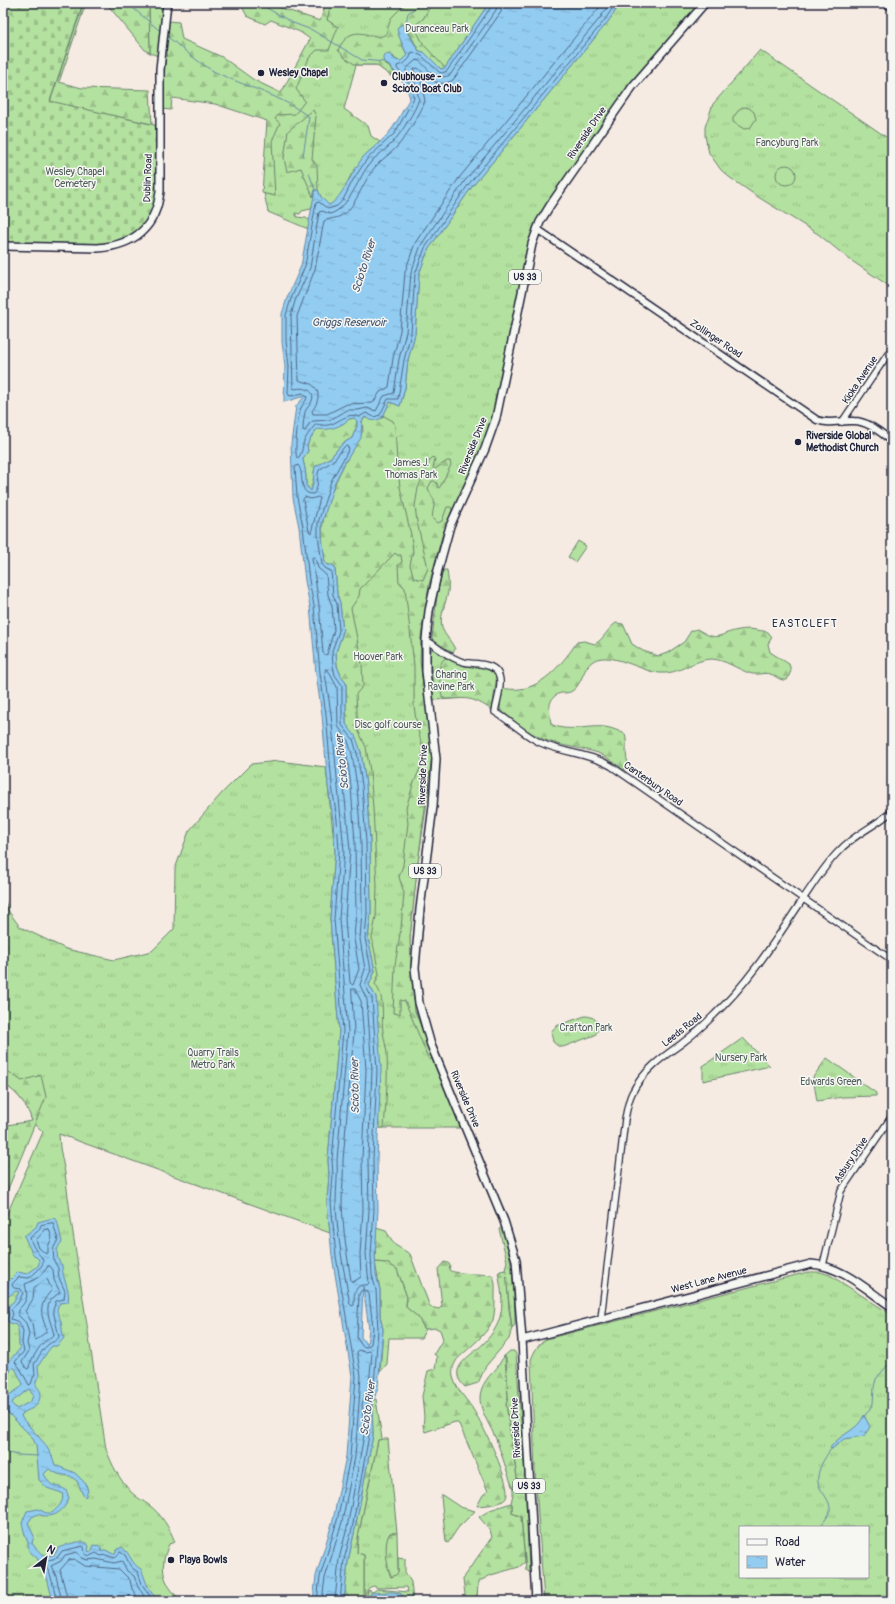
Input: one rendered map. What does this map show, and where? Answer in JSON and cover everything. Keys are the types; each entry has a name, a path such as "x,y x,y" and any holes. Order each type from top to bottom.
{"main road":[{"name":"Dublin Road","path":"3,246 106,247 118,245 141,232 152,219 158,204 160,191 160,70 167,3"},
{"name":"Riverside Drive","path":"536,1601 522,1340 516,1260 512,1242 485,1173 431,1045 425,1027 415,983 416,950 433,806 436,759 426,671 426,640 432,596 450,526 485,449 497,413 529,254 537,229 551,204 625,97 704,3"},
{"name":"Zollinger Road","path":"537,229 812,417 827,423 854,421 865,423 892,441"},
{"name":"West Lane Avenue","path":"522,1340 811,1264 823,1265 836,1269 892,1307"}],"street":[{"path":"884,3 892,8"},
{"name":"Kioka Avenue","path":"842,422 892,348"},
{"name":"Canterbury Road","path":"426,640 460,661 486,665 497,670 500,677 500,682 495,712 533,739 559,749 590,756 611,766 892,960"},
{"name":"Leeds Road","path":"601,1318 625,1119 632,1094 649,1068 700,1028 733,996 760,961 830,861 847,842 892,811"},
{"name":"Asbury Drive","path":"823,1265 841,1191 892,1116"}],"green space":[{"name":"Wesley Chapel Cemetery","path":"3,3 83,3 50,101 159,126 160,191 149,224 118,245 3,246"},
{"path":"81,3 86,3 59,82 82,88 150,90 152,124 50,102 82,8"},
{"path":"106,3 149,3 150,53 145,50"},
{"path":"149,3 164,3 158,56 150,53"},
{"path":"240,3 266,3 320,21 326,3 331,3 327,20 338,27 329,50 317,50 309,58 296,89 305,101 295,114 278,115 275,119 280,123 272,141 275,196 262,193 267,121 215,104 172,98 171,110 162,109 168,21 179,22 182,39 222,57 254,80 281,93 310,39 300,32 271,20 265,24 247,16"},
{"name":"Duranceau Park","path":"331,3 489,3 445,68 383,56 400,78 391,76 376,65 356,65 344,109 368,126 371,136 380,142 364,156 350,177 340,197 335,202 329,205 321,197 318,190 311,209 302,211 300,214 295,213 297,217 306,218 313,223 313,231 268,212 264,193 270,119 327,20"},
{"path":"406,3 432,3 423,19 414,26 424,45 445,68 441,69 424,52 419,51 409,32 402,44 407,55 401,61 396,60 393,56 383,61 400,78 391,76 376,65 356,65 345,58 338,50 347,38 356,33 380,37 386,34 391,18"},
{"path":"621,3 705,3 642,75 537,229 499,407 464,493 433,589 419,586 421,608 420,660 429,726 429,787 417,870 410,938 412,981 415,1011 462,1128 378,1128 379,1101 322,535 390,402 400,406 405,388 408,360 415,334 419,274 428,250 471,188 607,23"},
{"name":"Fancyburg Park","path":"760,50 892,141 892,288 849,259 818,234 758,197 729,177 721,170 709,153 705,136 705,127 713,104"},
{"path":"744,107 749,108 754,112 756,119 750,128 744,129 733,122 733,118 738,111"},
{"path":"313,110 316,116 312,159 317,166 318,190 315,190 313,197 301,168 287,172 284,158 288,131"},
{"path":"786,165 793,168 796,175 793,182 786,185 779,182 776,175 779,168"},
{"path":"384,416 393,421 395,426 400,487 411,535 413,552 410,565 414,578 423,580 428,568 417,522 415,506 418,488 430,460 433,457 435,459 433,468 435,469 447,461 450,461 451,465 440,487 438,488 437,483 432,481 428,488 434,500 433,519 438,523 442,521 447,507 451,507 452,510 442,536 429,585 421,637 420,661 432,755 410,938 415,1011 433,1058 429,1060 405,1001 400,1000 400,1014 393,1013 395,965 401,928 404,893 399,877 403,865 408,823 406,808 421,766 423,749 417,727 414,706 414,665 405,588 399,582 398,565 402,562 401,555 397,555 395,553 360,589 359,596 351,608 362,664 363,686 356,694 358,730 366,747 370,771 377,886 376,916 372,938 379,974 375,984 381,995 383,1032 387,1053 384,1128 378,1128 379,1101 376,997 369,985 375,971 368,938 371,913 370,842 366,785 361,752 346,724 346,683 337,666 336,652 343,632 340,603 337,594 335,568 325,563 322,537 323,520 326,507 336,480 363,431 362,421 364,418 382,418"},
{"path":"354,418 357,421 357,426 352,438 342,444 331,457 315,467 311,491 306,485 306,473 303,460 308,451 307,448 310,439 317,428 322,429 331,427"},
{"path":"578,541 586,546 575,562 568,557"},
{"path":"444,570 447,570 448,589 441,624 443,631 455,649 453,653 434,641 432,638 437,595"},
{"path":"616,623 623,624 632,644 643,651 659,656 667,653 684,642 691,631 697,629 714,637 742,629 768,632 772,637 768,644 770,652 789,664 791,671 787,680 784,680 768,674 752,674 722,661 712,659 699,661 674,672 667,673 653,672 626,662 608,658 600,658 593,661 589,664 576,688 567,693 558,694 552,700 550,704 551,724 564,728 605,727 625,734 628,763 624,770 598,753 557,744 543,739 520,726 500,709 501,688 520,689 537,683 553,672 577,642 584,641 595,644"},
{"name":"Charing Ravine Park","path":"435,648 465,666 487,668 492,710 482,703 469,698 434,700 430,657 431,650"},
{"name":"Charing Ravine Park","path":"448,657 465,666 489,668 497,676 492,710 470,699 446,699 442,697 439,674 441,663"},
{"name":"Quarry Trails Metro Park","path":"278,761 326,767 335,851 330,919 339,1031 328,1160 329,1175 327,1203 330,1233 59,1134 106,1449 116,1472 123,1482 133,1494 158,1513 170,1531 175,1542 169,1544 163,1568 166,1581 181,1601 3,1601 3,1223 43,1132 32,1121 28,1108 15,1092 3,1083 3,896 9,912 20,927 66,949 114,960 152,951 174,929 175,869 189,831 222,793 251,764"},
{"name":"Crafton Park","path":"585,1016 593,1018 597,1022 598,1028 595,1035 563,1047 558,1046 553,1042 551,1032 556,1026"},
{"name":"Nursery Park","path":"743,1038 770,1066 703,1081 703,1066"},
{"name":"Edwards Green","path":"827,1058 876,1093 876,1096 843,1097 817,1101 813,1077"},
{"path":"3,1068 22,1081 41,1075 46,1097 3,1201 3,1132 7,1125 32,1121 21,1099 3,1083"},
{"path":"503,1227 509,1251 514,1287 515,1325 512,1328 505,1270 507,1261 499,1229"},
{"path":"376,1228 386,1231 395,1245 410,1254 430,1307 439,1309 442,1306 438,1269 444,1262 450,1265 449,1270 452,1271 492,1275 493,1277 495,1282 495,1308 493,1320 481,1337 457,1360 453,1367 453,1374 458,1388 472,1407 496,1454 507,1491 506,1498 501,1502 477,1506 483,1495 488,1491 459,1424 455,1422 425,1432 423,1426 424,1417 422,1396 428,1371 435,1369 437,1357 434,1354 443,1339 440,1330 436,1328 424,1328 418,1317 407,1308 407,1297 397,1269 387,1263 375,1262"},
{"path":"375,1262 387,1263 397,1269 407,1297 407,1308 418,1317 426,1329 421,1338 389,1338 387,1364 380,1372 383,1329 380,1317 380,1290"},
{"path":"506,1270 512,1328 509,1339 486,1366 478,1383 465,1387 458,1374 459,1368 467,1358 487,1340 499,1321 502,1300 498,1273"},
{"path":"808,1272 820,1272 830,1275 892,1315 892,1601 544,1601 535,1471 531,1360 533,1354 546,1339"},
{"path":"510,1351 514,1351 516,1354 525,1474 529,1572 526,1570 521,1517 512,1513 511,1503 513,1489 518,1485 506,1404 508,1398 506,1358 503,1357"},
{"path":"505,1356 508,1398 506,1404 518,1485 513,1489 496,1439 483,1412 480,1397 486,1380"},
{"path":"373,1399 376,1399 382,1439 378,1440 358,1537 357,1553 364,1555 364,1601 344,1601 348,1561 373,1435"},
{"path":"388,1439 397,1533 390,1533 388,1555 389,1572 391,1577 398,1572 398,1558 405,1559 405,1572 411,1582 413,1601 366,1601 368,1590 373,1592 377,1589 408,1592 407,1587 378,1588 374,1586 367,1590 364,1601 364,1555 357,1553 358,1537 378,1440"},
{"path":"442,1495 460,1507 475,1511 458,1528 448,1543 446,1542"},
{"path":"511,1503 512,1513 521,1517 525,1562 519,1567 491,1575 478,1582 477,1601 466,1601 463,1580 464,1576 492,1537 490,1530 479,1517 490,1510"},
{"path":"390,1533 397,1533 398,1572 396,1575 391,1577 388,1567 386,1548"}],"water":[{"path":"489,3 621,3 607,23 471,188 428,250 419,274 415,334 408,360 405,388 400,406 390,402 382,418 370,420 366,417 362,421 361,438 345,462 335,482 322,523 325,563 327,565 333,565 335,568 337,594 340,603 343,632 336,652 337,666 346,683 346,724 356,737 361,752 366,785 370,842 371,913 368,938 375,971 369,985 376,997 381,1070 377,1159 378,1210 375,1255 376,1274 380,1290 380,1317 383,1329 378,1387 372,1405 373,1435 348,1561 344,1601 313,1601 316,1576 333,1520 346,1456 352,1376 332,1256 327,1203 329,1175 328,1160 339,1031 330,919 335,851 333,820 328,786 310,606 305,581 299,527 293,498 291,444 296,406 305,396 284,402 285,366 282,342 282,314 287,298 301,266 315,190 318,190 321,197 329,205 334,202 364,156 389,133 410,98 406,87 400,78 383,60 383,56 388,53 396,60 401,61 407,55 397,28 402,24 419,51 424,52 441,69 445,68","holes":["354,418 357,421 357,426 352,438 342,444 331,457 315,467 311,491 306,485 306,473 303,460 308,451 307,448 310,439 317,429 334,428 349,419","363,1286 369,1329 367,1345 361,1337"]},
{"path":"53,1218 57,1220 62,1242 58,1247 57,1254 58,1260 62,1265 69,1297 68,1302 60,1303 57,1308 64,1338 57,1346 52,1346 38,1366 39,1376 36,1385 41,1393 38,1403 34,1408 21,1415 45,1444 55,1465 75,1473 86,1484 88,1491 85,1497 77,1481 70,1476 58,1474 49,1469 44,1474 47,1480 52,1485 66,1490 69,1498 61,1511 57,1514 43,1516 38,1514 32,1517 28,1523 34,1536 32,1543 36,1549 48,1556 55,1554 58,1548 79,1542 87,1543 89,1546 88,1551 91,1552 94,1545 100,1546 102,1552 106,1550 114,1554 122,1547 135,1564 141,1569 152,1593 163,1601 53,1601 47,1578 37,1558 29,1551 22,1523 27,1511 38,1509 46,1513 52,1513 63,1499 62,1493 47,1488 39,1480 36,1445 32,1437 6,1411 3,1403 3,1371 6,1364 20,1349 19,1334 16,1325 8,1322 7,1320 9,1314 6,1308 14,1301 19,1292 16,1291 9,1296 7,1294 9,1281 18,1272 27,1274 38,1266 39,1260 32,1253 24,1236 36,1227 38,1222","holes":["13,1367 23,1384 20,1388 9,1395 7,1392 7,1381 9,1373","29,1389 33,1395 31,1401 17,1409 12,1404 13,1401"]},
{"path":"864,1415 870,1427 864,1436 844,1439 832,1449 830,1448 838,1439 853,1429"},
{"path":"371,1593 400,1593 406,1601 367,1601"}],"waterway":[{"path":"127,3 159,30"},
{"path":"258,3 293,23 312,30 362,60 385,62"},
{"path":"405,28 408,13 423,3"},
{"path":"168,37 209,69 275,97 298,109 309,117 303,156"},
{"path":"309,173 315,190"},
{"path":"864,1417 873,1404 876,1379 891,1363"},
{"path":"821,1526 828,1515 830,1508 820,1488 818,1478 820,1467 832,1448"},
{"path":"3,1452 18,1455 38,1456"}],"place":[{"name":"Wesley Chapel","path":"261,73"},
{"name":"Clubhouse - Scioto Boat Club","path":"384,83"},
{"name":"Riverside Global Methodist Church","path":"798,442"},
{"name":"Playa Bowls","path":"171,1560"}],"district":[{"name":"EASTCLEFT","path":"805,623"}],"water label":[{"name":"Scioto River","path":"364,266"},
{"name":"Griggs Reservoir","path":"349,322"},
{"name":"Scioto River","path":"342,762"},
{"name":"Scioto River","path":"355,1086"},
{"name":"Scioto River","path":"368,1408"}],"park label":[{"name":"James J. Thomas Park","path":"411,468"},
{"name":"Hoover Park","path":"378,657"},
{"name":"Disc golf course","path":"388,725"}]}
